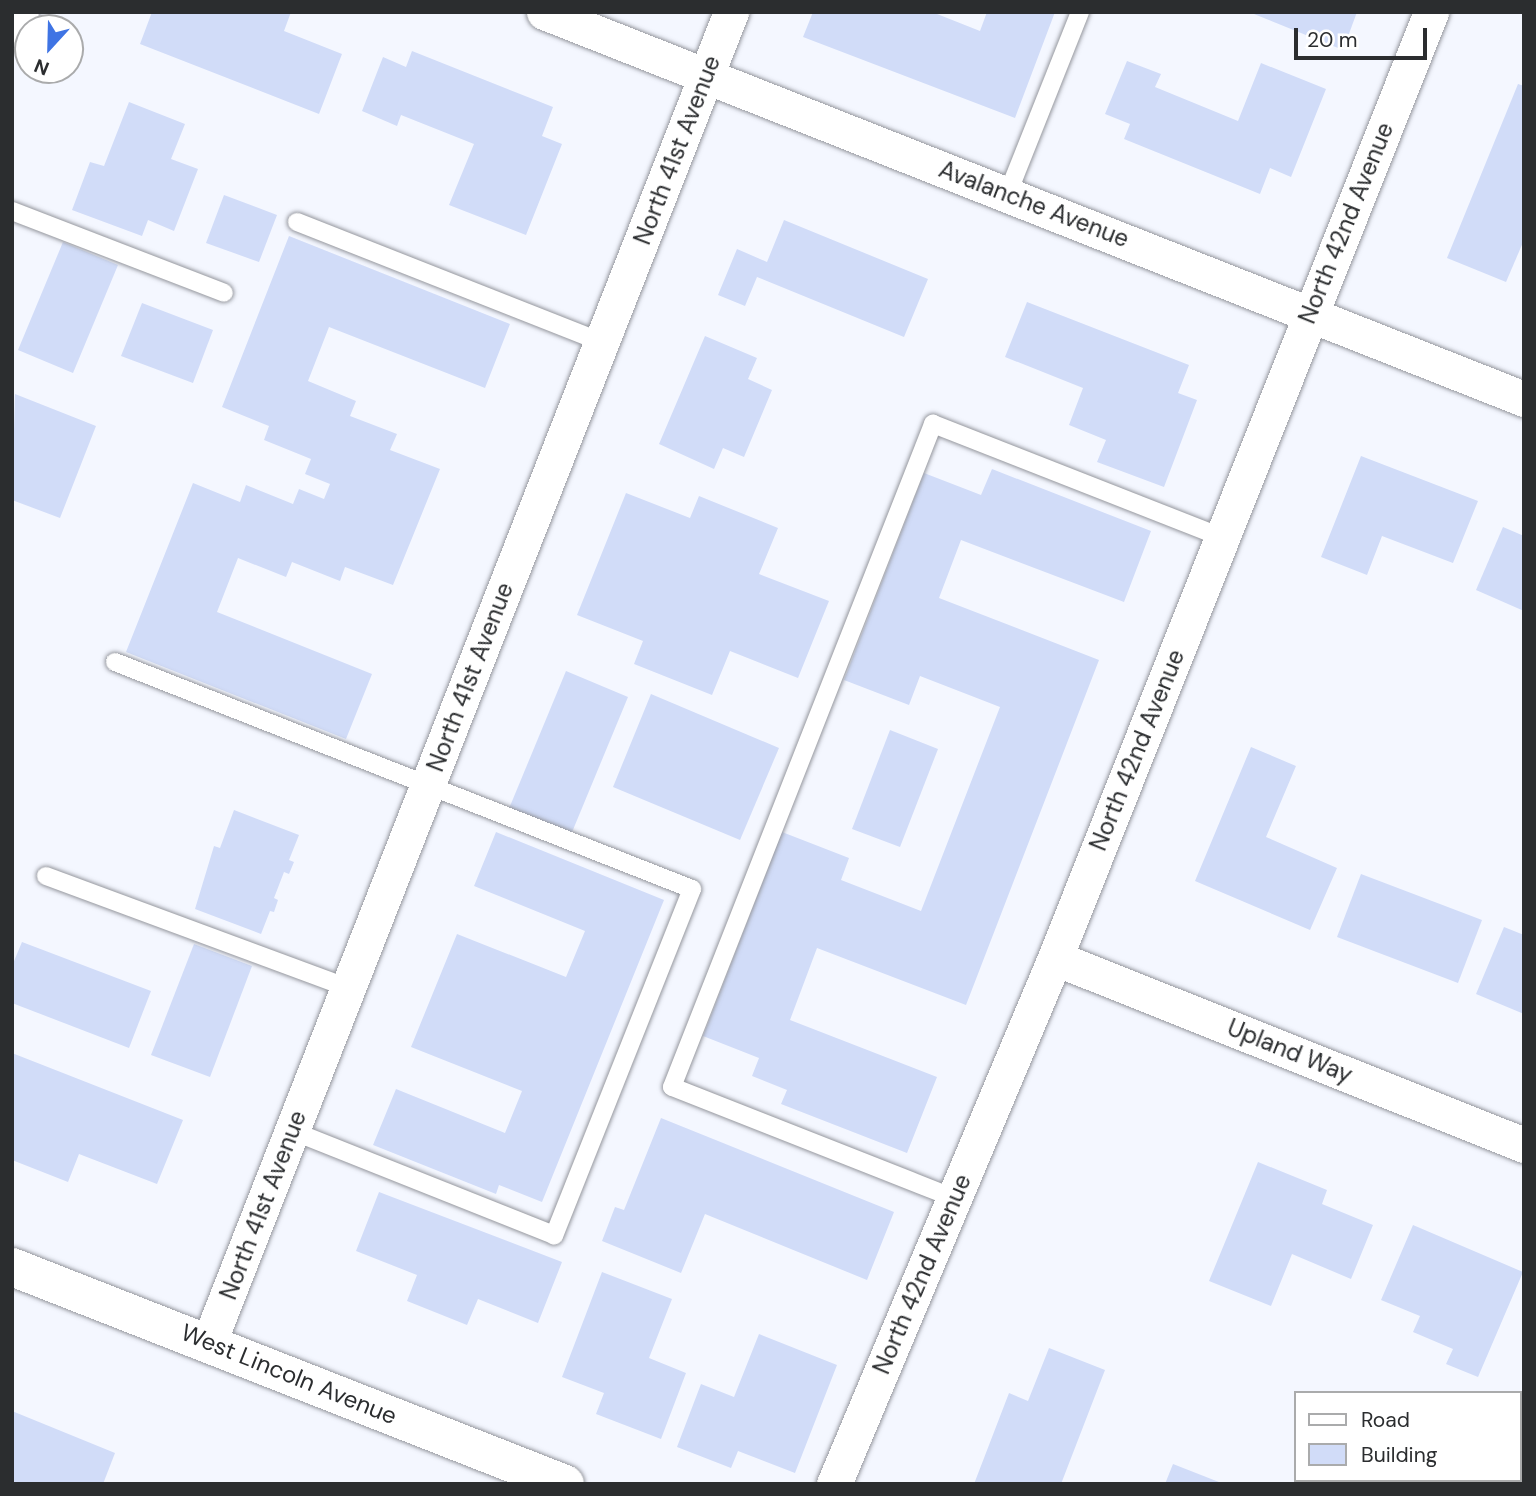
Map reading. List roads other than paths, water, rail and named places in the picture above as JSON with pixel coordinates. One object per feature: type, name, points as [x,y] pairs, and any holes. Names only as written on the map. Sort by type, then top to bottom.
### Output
[{"type":"street","points":[[12,32],[20,12]]},
{"type":"street","name":"Avalanche Avenue","points":[[544,12],[1310,312],[1524,399]]},
{"type":"street","name":"North 41st Avenue","points":[[209,1342],[731,12]]},
{"type":"street","name":"North 42nd Avenue","points":[[834,1484],[1055,958],[1431,12]]},
{"type":"street","name":"Upland Way","points":[[1055,958],[1524,1145]]},
{"type":"street","name":"West Lincoln Avenue","points":[[12,1267],[209,1342],[565,1484]]},
{"type":"lane","points":[[1008,193],[1080,12]]},
{"type":"lane","points":[[12,211],[224,293]]},
{"type":"lane","points":[[297,222],[602,342]]},
{"type":"lane","points":[[954,1198],[672,1087],[933,424],[1222,537]]},
{"type":"lane","points":[[115,662],[692,889],[554,1235],[292,1131]]},
{"type":"lane","points":[[46,876],[348,988]]}]
